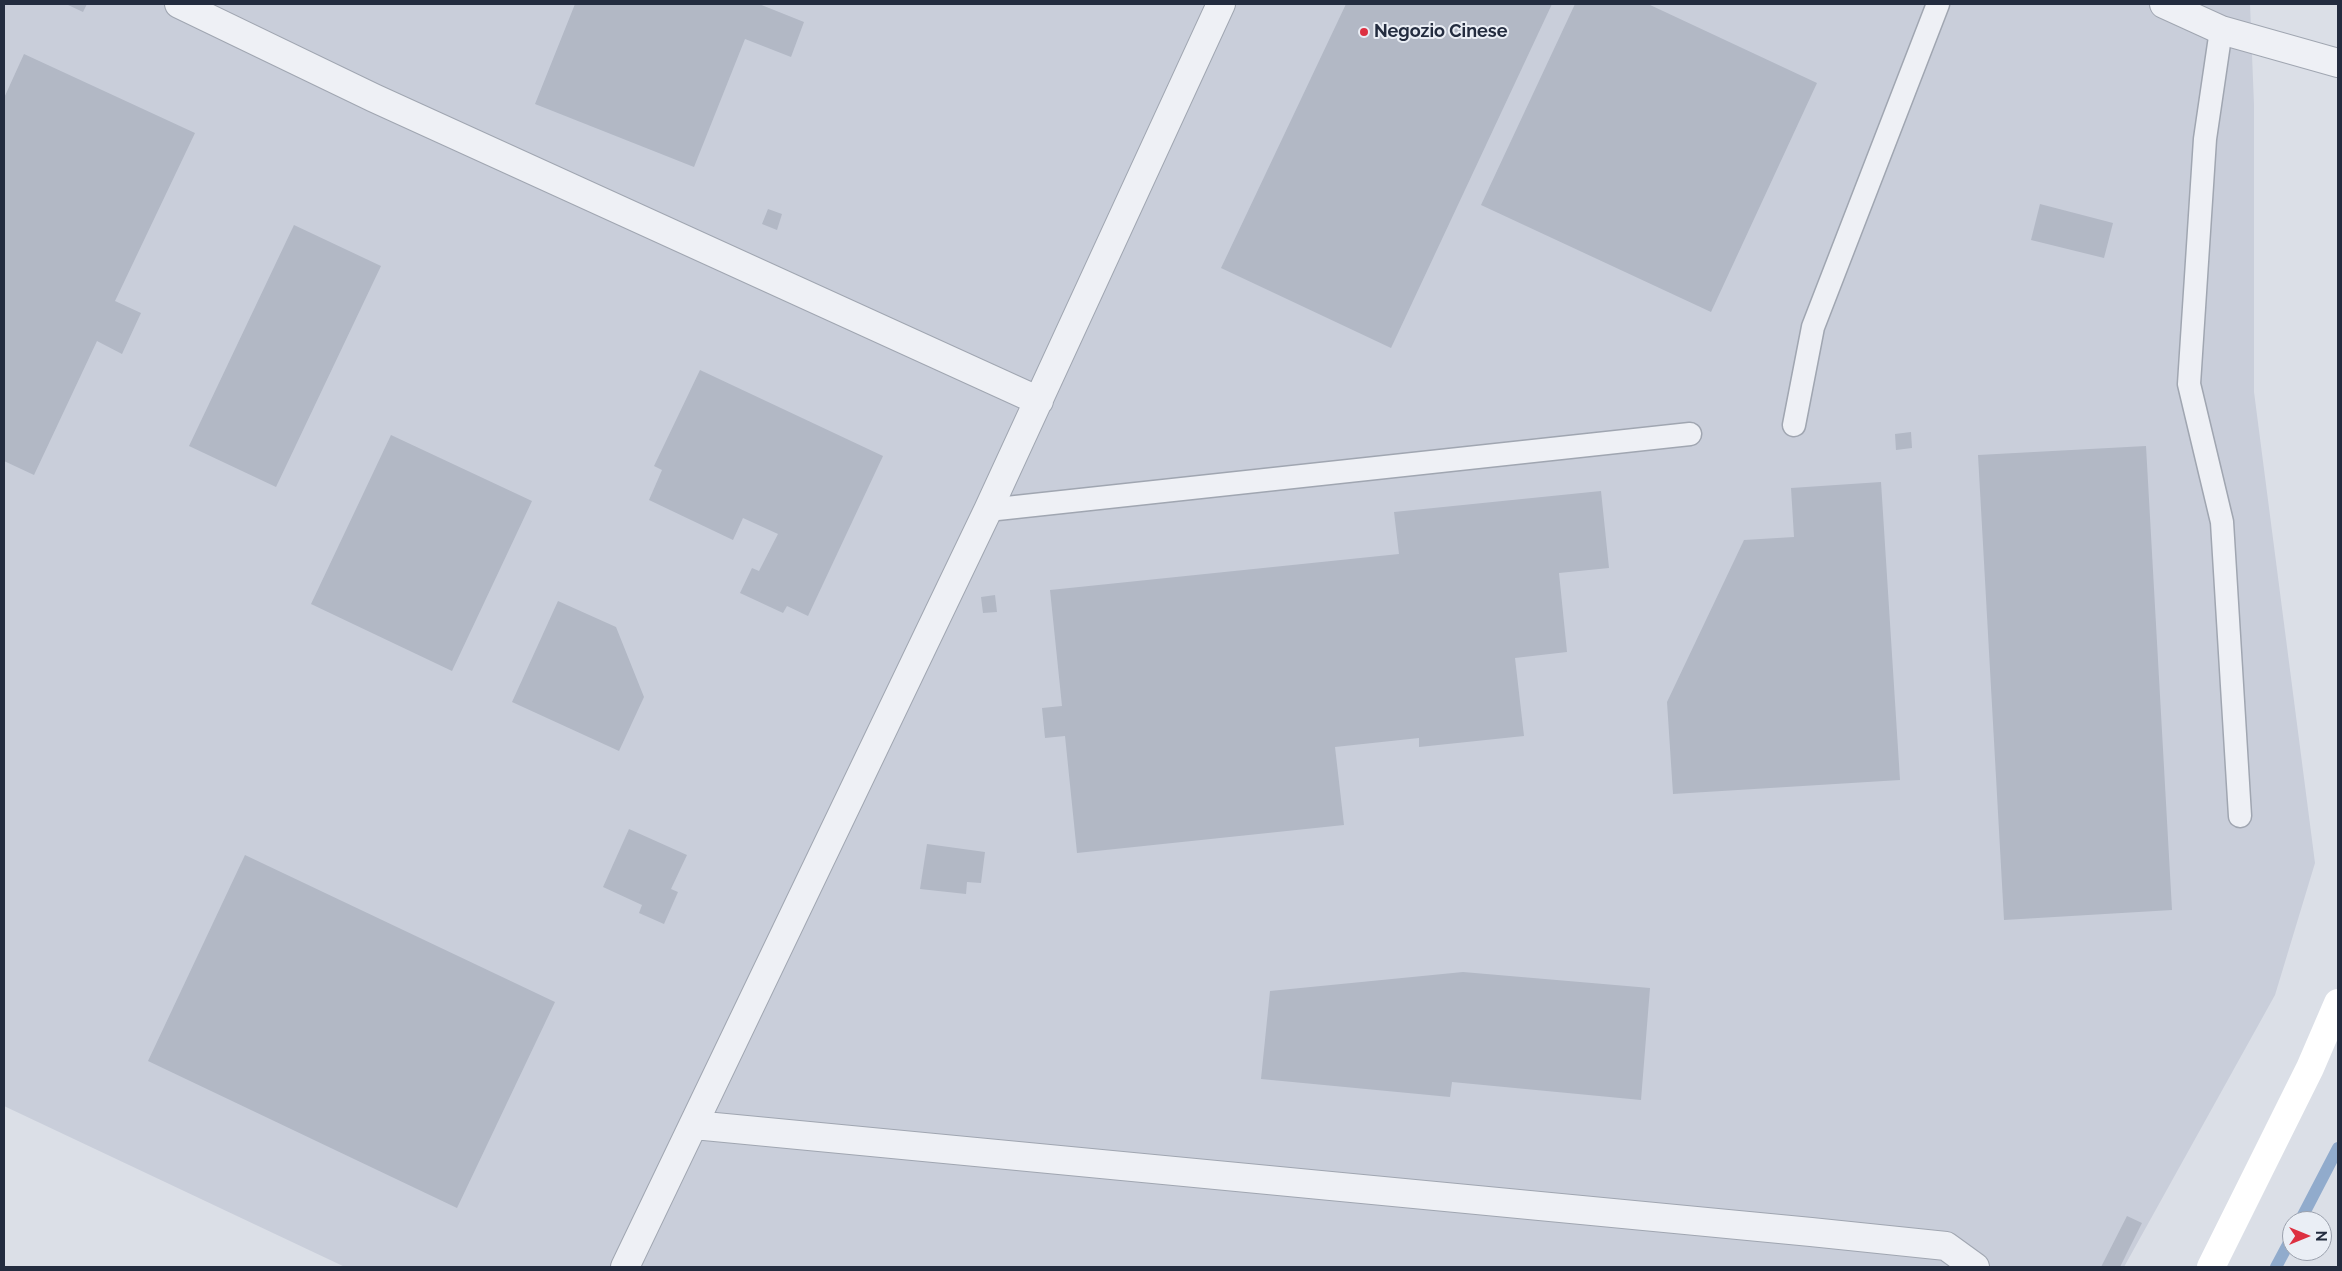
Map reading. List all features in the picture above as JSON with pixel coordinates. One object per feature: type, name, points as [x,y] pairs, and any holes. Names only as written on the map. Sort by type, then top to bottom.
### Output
[{"type":"street","points":[[179,4],[374,98],[1039,400]]},
{"type":"street","points":[[625,1267],[988,510],[1220,4]]},
{"type":"street","points":[[2164,4],[2221,30],[2338,63]]},
{"type":"street","points":[[2211,1267],[2310,1068],[2338,1003]]},
{"type":"street","points":[[694,1125],[1946,1246],[1975,1267]]},
{"type":"lane","points":[[1794,425],[1814,327],[1938,4]]},
{"type":"lane","points":[[2221,30],[2206,139],[2189,384],[2222,522],[2240,816]]},
{"type":"lane","points":[[988,510],[1690,434]]},
{"type":"shaded area","points":[[4,4],[2250,4],[2254,105],[2254,392],[2315,863],[2275,995],[2124,1267],[345,1267],[4,1106]]},
{"type":"building","points":[[66,4],[87,4],[83,12]]},
{"type":"building","points":[[575,4],[759,4],[804,22],[791,57],[745,39],[694,167],[535,104]]},
{"type":"building","points":[[1346,4],[1552,4],[1391,348],[1221,268]]},
{"type":"building","points":[[1575,4],[1648,4],[1817,83],[1711,312],[1481,205]]},
{"type":"building","points":[[24,54],[195,133],[115,301],[141,313],[122,354],[97,341],[34,475],[4,461],[4,98]]},
{"type":"building","points":[[2040,204],[2113,223],[2104,258],[2031,240]]},
{"type":"building","points":[[768,209],[782,214],[777,230],[762,224]]},
{"type":"building","points":[[294,225],[381,266],[276,487],[189,446]]},
{"type":"building","points":[[700,370],[883,456],[808,616],[787,606],[783,613],[740,593],[752,568],[759,571],[778,534],[743,518],[733,540],[649,500],[662,470],[654,466]]},
{"type":"building","points":[[1911,432],[1912,448],[1896,450],[1895,434]]},
{"type":"building","points":[[391,435],[532,501],[452,671],[311,604]]},
{"type":"building","points":[[2146,446],[2172,910],[2004,920],[1978,455]]},
{"type":"building","points":[[1881,482],[1900,780],[1673,794],[1667,702],[1744,540],[1794,537],[1791,488]]},
{"type":"building","points":[[1601,491],[1609,568],[1559,573],[1567,652],[1515,658],[1524,736],[1419,747],[1419,738],[1335,747],[1344,825],[1077,853],[1065,736],[1045,738],[1042,708],[1062,706],[1050,590],[1399,554],[1394,512]]},
{"type":"building","points":[[995,595],[997,612],[983,613],[981,597]]},
{"type":"building","points":[[558,601],[616,627],[644,697],[619,751],[512,702]]},
{"type":"building","points":[[629,829],[687,855],[671,889],[678,892],[664,924],[639,913],[642,905],[603,887]]},
{"type":"building","points":[[927,844],[985,852],[981,883],[967,882],[966,894],[920,889]]},
{"type":"building","points":[[245,855],[555,1002],[457,1208],[148,1061]]},
{"type":"building","points":[[1463,972],[1650,988],[1641,1100],[1452,1082],[1450,1097],[1261,1079],[1270,991]]},
{"type":"building","points":[[2127,1216],[2142,1223],[2120,1267],[2101,1267]]},
{"type":"waterway","points":[[2305,1211],[2338,1148]]},
{"type":"waterway","points":[[2276,1267],[2282,1256]]},
{"type":"place","name":"Negozio Cinese","points":[[1364,32]]}]
